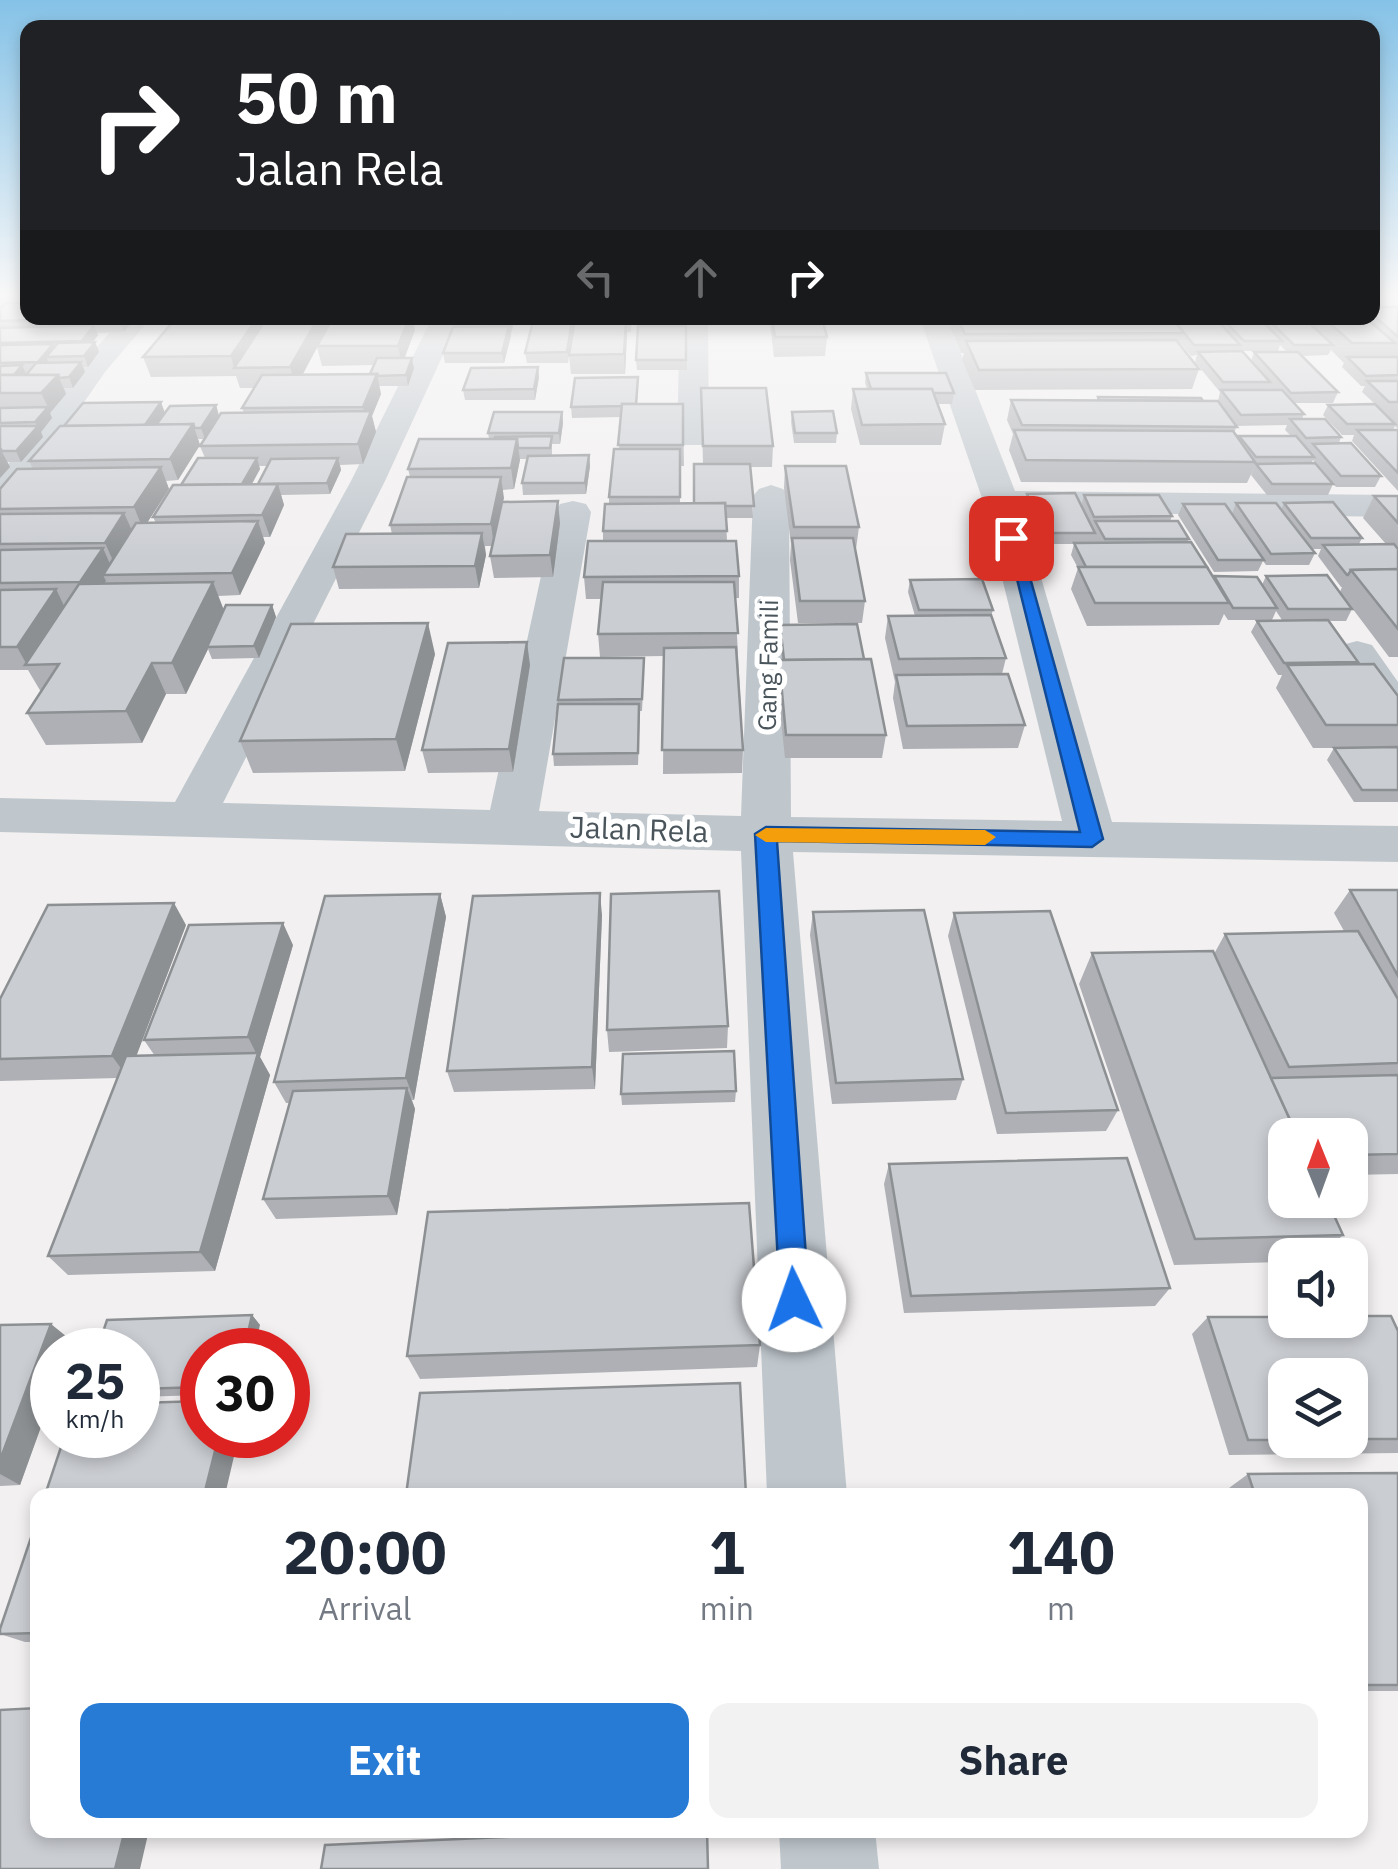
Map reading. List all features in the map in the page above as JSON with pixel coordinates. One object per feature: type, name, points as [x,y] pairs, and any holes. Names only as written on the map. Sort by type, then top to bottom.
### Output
[{"type":"street","points":[[0,499],[83,384]]},
{"type":"street","points":[[191,818],[368,482],[415,384]]},
{"type":"street","points":[[692,438],[693,384]]},
{"type":"street","points":[[975,384],[986,401],[1001,500],[1092,839]]},
{"type":"street","name":"Gang Famili","points":[[771,496],[766,834],[806,1488]]},
{"type":"street","points":[[1001,500],[1398,506]]},
{"type":"street","points":[[512,827],[573,512]]},
{"type":"street","points":[[1358,654],[1398,715]]},
{"type":"street","name":"Jalan Rela","points":[[0,815],[766,834],[1398,844]]},
{"type":"street","points":[[828,1838],[830,1869]]},
{"type":"building","points":[[0,384],[49,384],[41,393],[0,393]]},
{"type":"building","points":[[256,384],[373,384],[363,407],[242,408]]},
{"type":"building","points":[[465,384],[535,384],[534,389],[463,390]]},
{"type":"building","points":[[574,384],[637,384],[636,404],[571,407]]},
{"type":"building","points":[[870,384],[950,384],[954,393],[933,393],[932,389],[871,389]]},
{"type":"building","points":[[1283,384],[1330,384],[1338,392],[1291,393]]},
{"type":"building","points":[[1370,384],[1398,384],[1398,402],[1389,402]]},
{"type":"building","points":[[701,388],[766,388],[773,446],[703,446]]},
{"type":"building","points":[[853,389],[932,389],[945,424],[862,425]]},
{"type":"building","points":[[1221,390],[1282,390],[1304,414],[1241,415]]},
{"type":"building","points":[[1098,397],[1201,398],[1203,401],[1099,400]]},
{"type":"building","points":[[1011,400],[1218,401],[1237,427],[1022,425]]},
{"type":"building","points":[[161,402],[145,425],[64,426],[83,403]]},
{"type":"building","points":[[622,404],[683,404],[683,445],[618,445]]},
{"type":"building","points":[[1375,404],[1395,424],[1347,424],[1328,405]]},
{"type":"building","points":[[216,405],[201,428],[193,424],[156,425],[170,406]]},
{"type":"building","points":[[48,407],[35,422],[0,423],[0,408]]},
{"type":"building","points":[[371,411],[358,444],[200,446],[221,413]]},
{"type":"building","points":[[833,411],[837,433],[795,433],[792,412]]},
{"type":"building","points":[[494,412],[562,412],[559,433],[488,433]]},
{"type":"building","points":[[1290,419],[1325,419],[1341,437],[1306,438]]},
{"type":"building","points":[[193,424],[170,459],[29,461],[60,426]]},
{"type":"building","points":[[0,426],[38,426],[16,451],[2,451]]},
{"type":"building","points":[[1014,430],[1233,431],[1255,462],[1026,460]]},
{"type":"building","points":[[1357,430],[1398,430],[1398,473]]},
{"type":"building","points":[[552,436],[550,448],[518,448],[517,439],[494,439],[495,437]]},
{"type":"building","points":[[1239,436],[1296,436],[1314,457],[1256,457]]},
{"type":"building","points":[[419,439],[517,439],[511,468],[408,469]]},
{"type":"building","points":[[1351,443],[1381,476],[1341,476],[1313,444]]},
{"type":"building","points":[[614,449],[680,449],[680,497],[609,497]]},
{"type":"building","points":[[589,455],[585,483],[522,483],[528,456]]},
{"type":"building","points":[[198,458],[257,458],[242,484],[181,485]]},
{"type":"building","points":[[338,458],[327,483],[258,484],[271,459]]},
{"type":"building","points":[[1315,463],[1333,484],[1272,484],[1256,464]]},
{"type":"building","points":[[694,464],[750,464],[754,506],[694,504]]},
{"type":"building","points":[[785,466],[846,466],[859,527],[794,527]]},
{"type":"building","points":[[161,467],[134,507],[0,509],[0,489],[17,469]]},
{"type":"building","points":[[407,477],[501,477],[491,524],[390,525]]},
{"type":"building","points":[[278,484],[262,515],[153,517],[173,485]]},
{"type":"building","points":[[1075,493],[1095,533],[1044,533],[1027,494]]},
{"type":"building","points":[[1084,495],[1159,495],[1172,516],[1094,517]]},
{"type":"building","points":[[1374,496],[1398,496],[1398,523]]},
{"type":"building","points":[[558,501],[550,555],[490,556],[502,502]]},
{"type":"building","points":[[1333,502],[1362,538],[1311,538],[1284,503]]},
{"type":"building","points":[[725,503],[727,531],[603,531],[605,504]]},
{"type":"building","points":[[1236,503],[1276,503],[1315,553],[1271,554]]},
{"type":"building","points":[[1183,504],[1225,504],[1264,560],[1218,560]]},
{"type":"building","points":[[124,513],[105,543],[0,544],[0,514]]},
{"type":"building","points":[[258,521],[232,573],[103,575],[136,523]]},
{"type":"building","points":[[1095,521],[1178,521],[1189,539],[1105,539]]},
{"type":"building","points":[[482,533],[475,566],[333,567],[346,534]]},
{"type":"building","points":[[792,538],[853,538],[865,601],[800,601]]},
{"type":"building","points":[[588,541],[736,541],[739,576],[584,577]]},
{"type":"building","points":[[1191,542],[1207,567],[1086,567],[1074,543]]},
{"type":"building","points":[[1394,544],[1398,549],[1398,569],[1351,570],[1348,575],[1323,545]]},
{"type":"building","points":[[103,548],[80,582],[0,583],[0,550]]},
{"type":"building","points":[[1078,567],[1207,567],[1229,603],[1095,603]]},
{"type":"building","points":[[1398,569],[1398,629],[1351,570]]},
{"type":"building","points":[[1327,575],[1352,609],[1288,609],[1266,576]]},
{"type":"building","points":[[1214,576],[1257,577],[1277,608],[1233,608]]},
{"type":"building","points":[[982,579],[993,610],[919,610],[910,580]]},
{"type":"building","points":[[213,582],[172,663],[152,663],[126,711],[27,713],[59,664],[25,665],[79,584]]},
{"type":"building","points":[[603,582],[734,582],[738,633],[598,634]]},
{"type":"building","points":[[56,589],[17,647],[0,647],[0,590]]},
{"type":"building","points":[[226,605],[272,605],[254,646],[207,647]]},
{"type":"building","points":[[991,615],[1006,658],[899,659],[888,616]]},
{"type":"building","points":[[1328,620],[1358,662],[1284,663],[1257,621]]},
{"type":"building","points":[[428,623],[396,739],[240,741],[291,624]]},
{"type":"building","points":[[857,624],[864,659],[784,660],[780,625]]},
{"type":"building","points":[[527,642],[509,749],[422,750],[448,643]]},
{"type":"building","points":[[736,647],[743,750],[662,750],[664,648]]},
{"type":"building","points":[[564,658],[644,658],[642,699],[558,700]]},
{"type":"building","points":[[871,659],[886,735],[786,735],[779,660]]},
{"type":"building","points":[[1374,664],[1398,696],[1398,725],[1326,725],[1287,665]]},
{"type":"building","points":[[1008,674],[1025,725],[907,726],[896,675]]},
{"type":"building","points":[[558,704],[639,704],[638,753],[553,754]]},
{"type":"building","points":[[1398,747],[1398,790],[1362,790],[1334,748]]},
{"type":"building","points":[[1350,890],[1398,890],[1398,976]]},
{"type":"building","points":[[719,891],[728,1026],[607,1030],[611,894]]},
{"type":"building","points":[[600,893],[592,1067],[447,1071],[473,896]]},
{"type":"building","points":[[440,894],[406,1078],[274,1082],[325,896]]},
{"type":"building","points":[[174,903],[112,1056],[0,1059],[0,999],[48,905]]},
{"type":"building","points":[[924,910],[963,1079],[836,1083],[813,912]]},
{"type":"building","points":[[1050,911],[1118,1110],[1006,1113],[954,913]]},
{"type":"building","points":[[283,923],[248,1037],[144,1040],[189,925]]},
{"type":"building","points":[[1358,931],[1398,999],[1398,1063],[1289,1067],[1225,934]]},
{"type":"building","points":[[1213,951],[1289,1118],[1268,1118],[1268,1218],[1335,1218],[1343,1235],[1195,1239],[1092,953]]},
{"type":"building","points":[[734,1051],[736,1091],[621,1094],[623,1054]]},
{"type":"building","points":[[258,1053],[200,1252],[48,1256],[126,1056]]},
{"type":"building","points":[[1398,1075],[1398,1154],[1368,1155],[1368,1118],[1289,1118],[1271,1078]]},
{"type":"building","points":[[407,1088],[388,1196],[263,1199],[293,1091]]},
{"type":"building","points":[[1127,1158],[1170,1288],[911,1296],[889,1164]]},
{"type":"building","points":[[749,1203],[760,1345],[407,1356],[428,1212]]},
{"type":"building","points":[[252,1315],[249,1328],[180,1328],[180,1388],[160,1388],[160,1328],[104,1328],[107,1320]]},
{"type":"building","points":[[1368,1316],[1391,1316],[1398,1331],[1398,1439],[1368,1439],[1368,1358],[1268,1358],[1268,1440],[1248,1440],[1208,1317],[1268,1317],[1268,1338],[1368,1338]]},
{"type":"building","points":[[51,1324],[50,1328],[30,1328],[30,1380],[0,1460],[0,1325]]},
{"type":"building","points":[[740,1383],[746,1488],[407,1488],[420,1393]]},
{"type":"building","points":[[160,1402],[180,1402],[180,1458],[213,1458],[206,1488],[47,1488],[57,1458],[160,1458]]},
{"type":"building","points":[[1398,1473],[1398,1685],[1368,1685],[1368,1488],[1253,1488],[1248,1474]]},
{"type":"building","points":[[30,1541],[30,1633],[0,1634]]},
{"type":"building","points":[[30,1708],[30,1838],[123,1838],[115,1869],[0,1869],[0,1710]]},
{"type":"building","points":[[481,1838],[707,1838],[708,1869],[321,1869],[325,1845]]},
{"type":"slow traffic","points":[[766,835],[985,837]]},
{"type":"route","points":[[794,1300],[766,834],[1092,839],[1011,538]]}]
